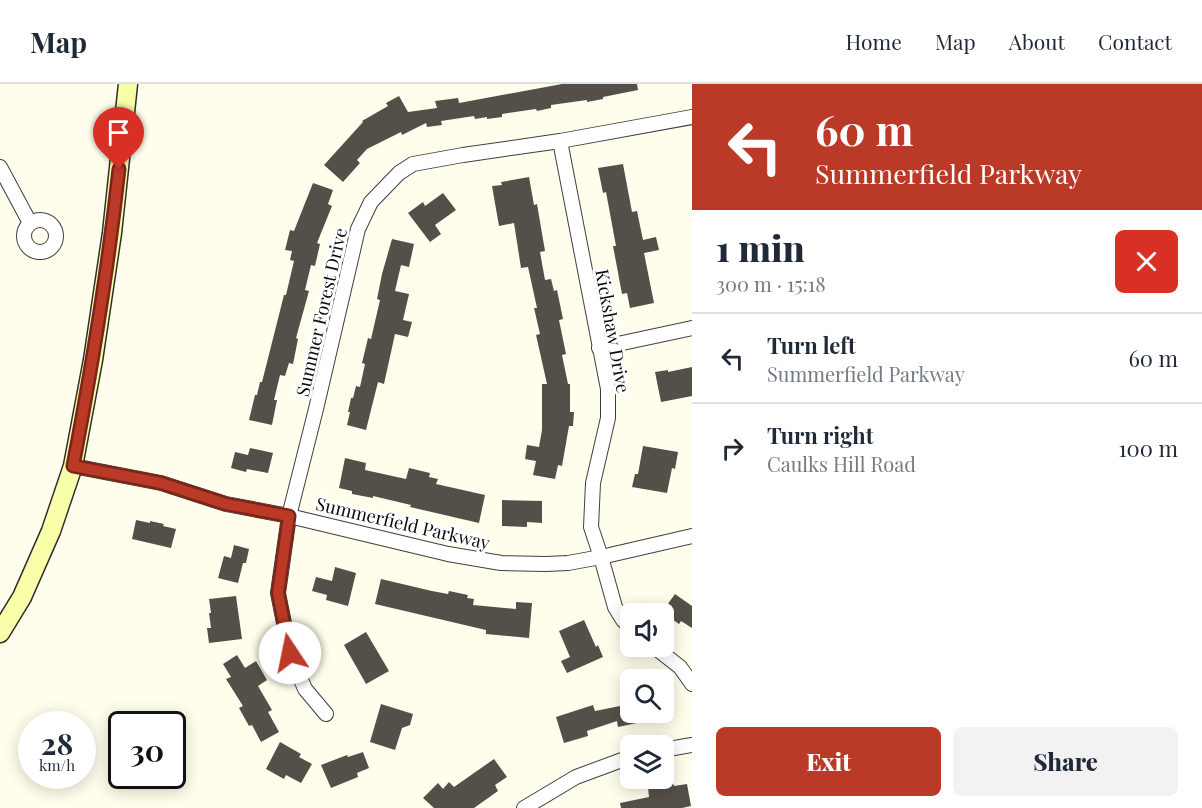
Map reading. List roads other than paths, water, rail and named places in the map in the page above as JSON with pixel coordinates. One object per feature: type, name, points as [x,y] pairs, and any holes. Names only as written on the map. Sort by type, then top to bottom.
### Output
[{"type":"main road","points":[[0,633],[22,597],[51,531],[73,466],[93,360],[111,244],[128,84]]},
{"type":"street","name":"Summer Forest Drive","points":[[326,714],[305,689],[290,653],[278,593],[289,516],[358,229],[370,202],[399,172],[413,164],[692,117]]},
{"type":"street","name":"Kickshaw Drive","points":[[560,141],[608,389],[608,418],[593,483],[591,526],[615,607],[620,615]]},
{"type":"street","points":[[0,167],[30,223]]},
{"type":"street","points":[[599,348],[692,328]]},
{"type":"street","name":"Summerfield Parkway","points":[[73,466],[161,483],[226,504],[289,516],[448,554],[501,563],[568,563],[692,536]]},
{"type":"street","points":[[667,657],[680,667],[692,684]]},
{"type":"street","points":[[674,748],[692,745]]},
{"type":"street","points":[[524,808],[576,777],[620,761]]}]
